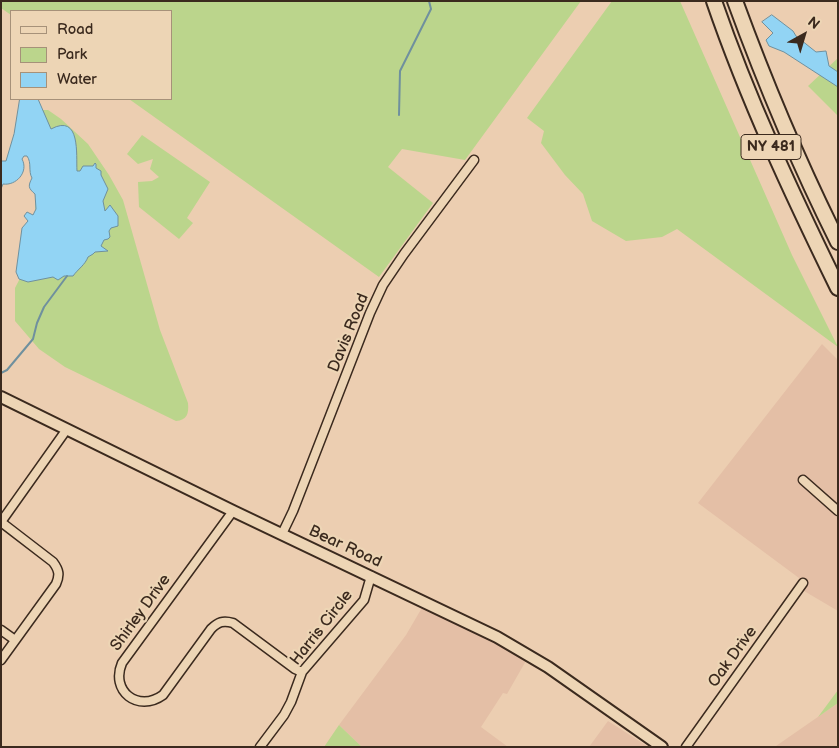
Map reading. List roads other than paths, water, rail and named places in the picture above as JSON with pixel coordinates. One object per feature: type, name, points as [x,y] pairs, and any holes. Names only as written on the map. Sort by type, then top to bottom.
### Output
[{"type":"highway","name":"NY 481","points":[[714,1],[754,106],[786,180],[838,288]]},
{"type":"highway","name":"NY 481","points":[[735,1],[784,126],[838,242]]},
{"type":"main road","name":"Bear Road","points":[[1,397],[522,650],[662,747]]},
{"type":"street","name":"Davis Road","points":[[282,534],[293,511],[370,313],[383,285],[474,160]]},
{"type":"street","points":[[1,660],[56,584],[59,577],[58,569],[53,562],[1,522],[67,429]]},
{"type":"street","points":[[804,480],[838,511]]},
{"type":"street","name":"Shirley Drive","points":[[234,511],[122,663],[118,672],[122,690],[140,702],[148,702],[163,695],[210,629],[216,623],[224,621],[234,623],[295,669],[302,672]]},
{"type":"street","name":"Harris Circle","points":[[260,747],[284,715],[302,672],[364,600],[371,576]]},
{"type":"street","name":"Oak Drive","points":[[686,747],[803,583]]},
{"type":"street","points":[[1,630],[15,640]]},
{"type":"water","points":[[772,15],[816,52],[826,51],[829,66],[838,72],[838,87],[784,52],[769,46],[766,40],[773,33],[762,22]]},
{"type":"water","points":[[20,100],[38,100],[51,129],[61,126],[68,127],[72,131],[76,146],[77,171],[80,171],[83,166],[93,166],[95,163],[96,168],[101,171],[108,189],[103,201],[105,211],[110,205],[118,216],[118,226],[111,228],[109,231],[110,237],[104,240],[101,246],[108,251],[95,252],[88,257],[73,276],[64,276],[58,280],[53,277],[28,282],[19,279],[16,272],[22,228],[28,221],[24,216],[27,212],[33,215],[36,209],[35,194],[29,187],[32,178],[27,156],[24,156],[22,159],[24,169],[20,177],[12,183],[3,184],[1,189],[1,161],[6,161],[14,134]]},
{"type":"waterway","points":[[399,115],[400,71],[431,9],[429,1]]},
{"type":"waterway","points":[[1,373],[7,370],[33,339],[44,307],[67,276]]}]
